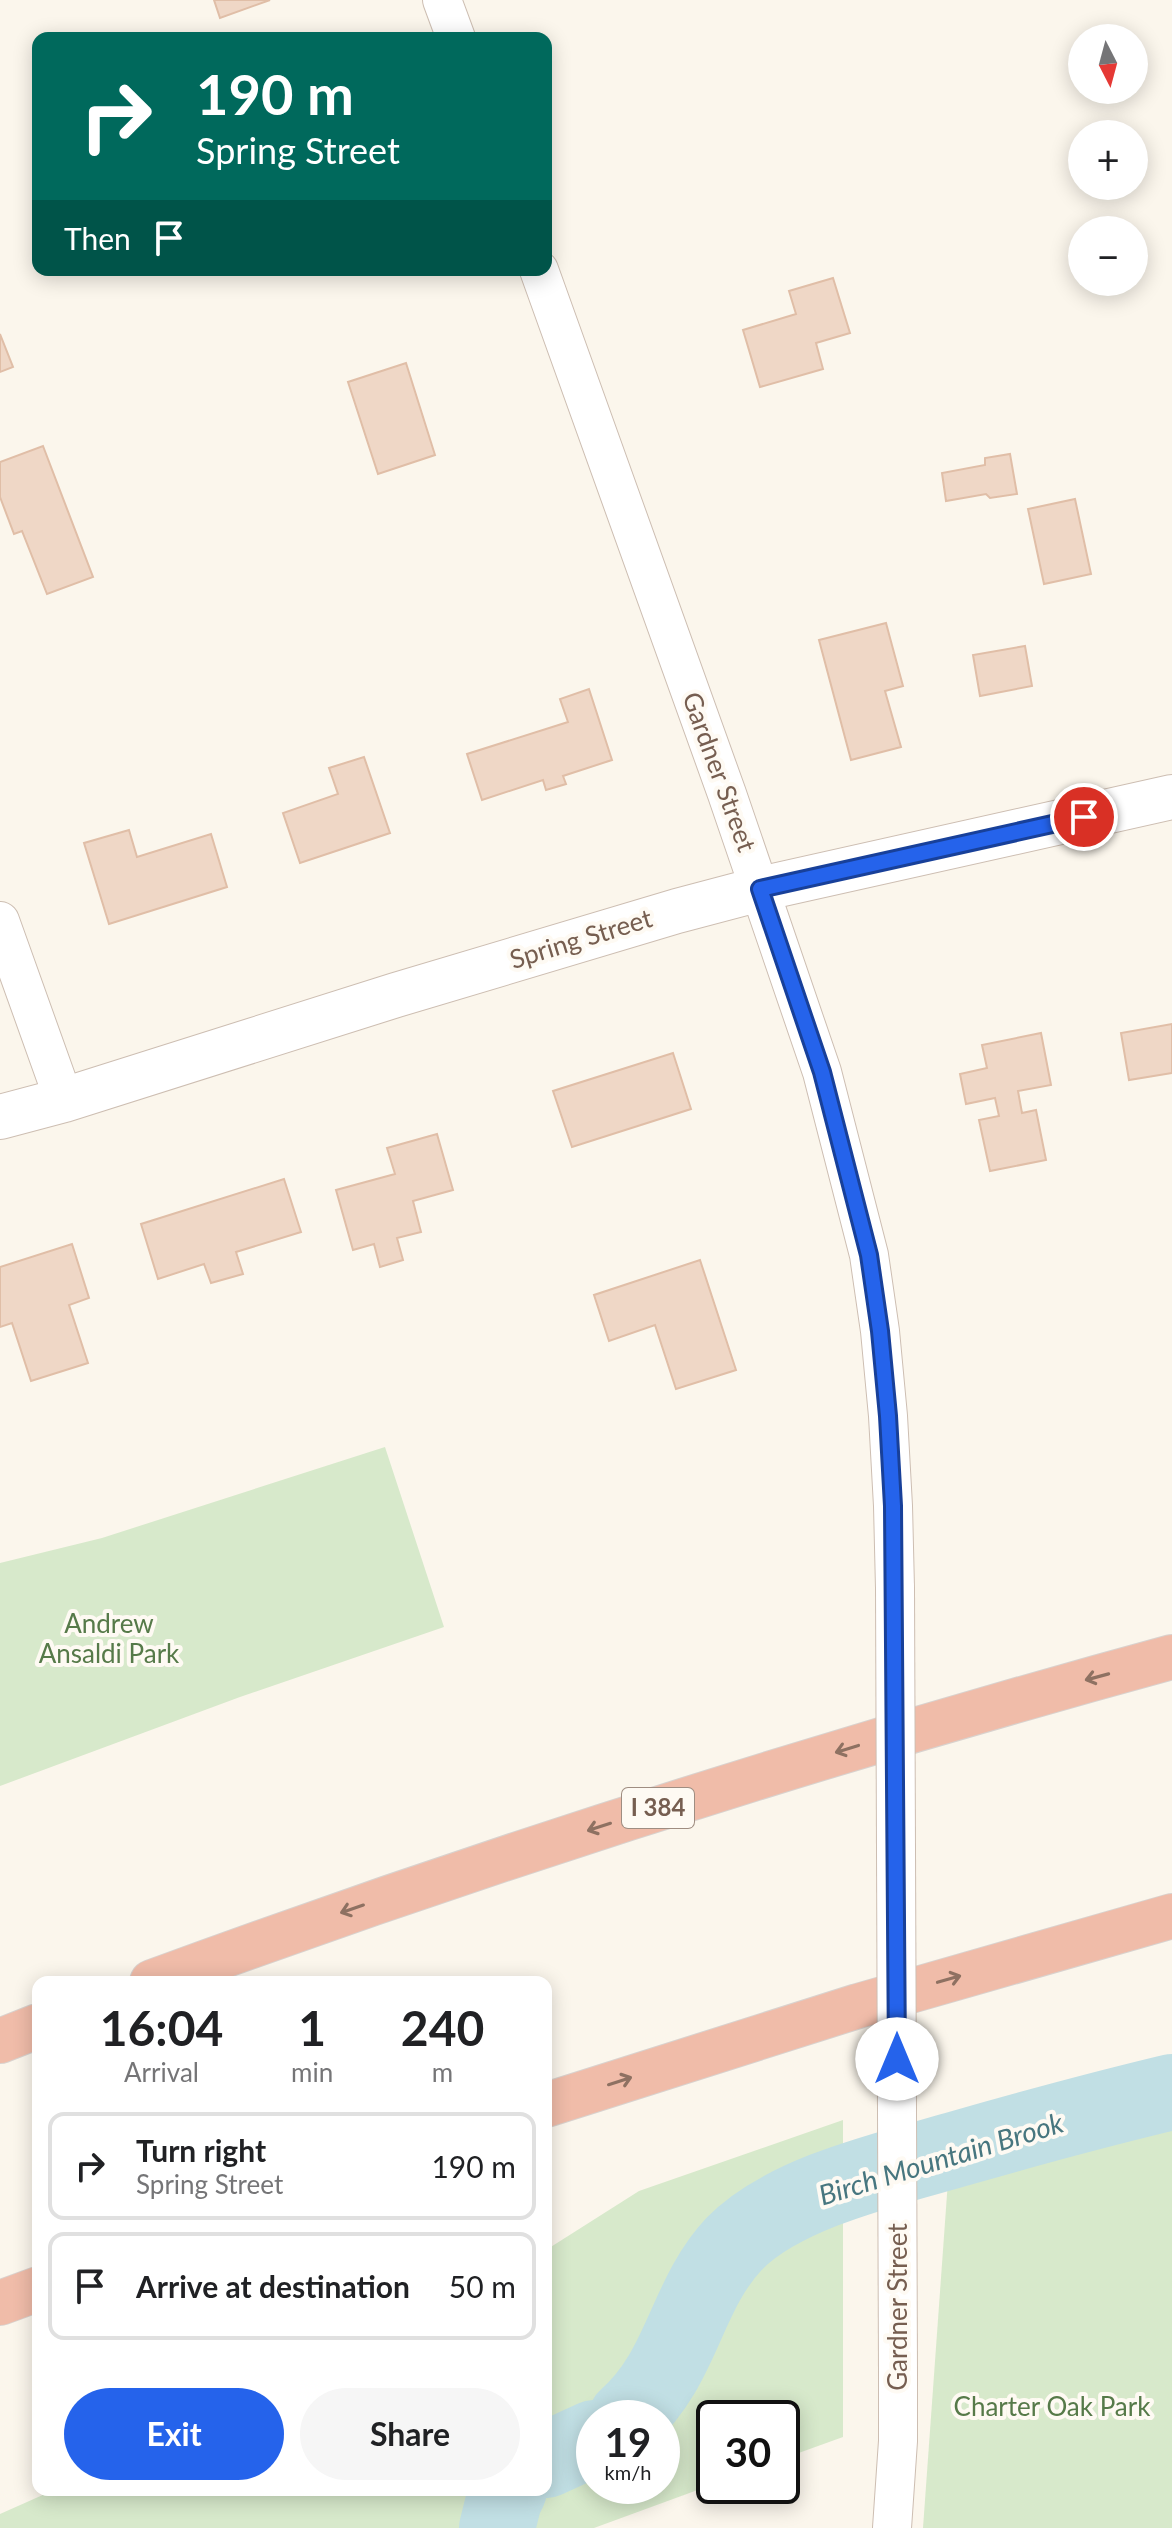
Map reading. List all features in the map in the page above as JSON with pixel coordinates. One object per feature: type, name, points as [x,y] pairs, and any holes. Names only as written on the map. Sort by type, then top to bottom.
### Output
[{"type":"highway","name":"I 384","points":[[168,1976],[337,1914],[572,1835],[871,1742],[1172,1657]]},
{"type":"highway","points":[[552,2103],[858,2006],[1172,1916]]},
{"type":"highway","points":[[0,2041],[32,2028]]},
{"type":"highway","points":[[0,2303],[32,2291]]},
{"type":"street","points":[[442,0],[454,32]]},
{"type":"street","name":"Gardner Street","points":[[541,276],[760,889],[822,1072],[869,1255],[888,1416],[895,1588],[898,2441],[892,2528]]},
{"type":"street","name":"Spring Street","points":[[0,1117],[677,911],[760,889],[1172,797]]},
{"type":"street","points":[[0,921],[64,1100]]},
{"type":"green space","name":"Andrew Ansaldi Park","points":[[385,1447],[444,1627],[240,1697],[0,1786],[0,1563],[102,1538]]},
{"type":"green space","name":"Charter Oak Park","points":[[1172,2055],[1172,2528],[923,2528],[952,2125]]},
{"type":"green space","points":[[843,2120],[843,2437],[800,2453],[800,2400],[696,2400],[696,2491],[680,2496],[680,2400],[576,2400],[576,2504],[659,2504],[594,2528],[0,2528],[0,2514],[40,2496],[552,2496],[552,2246],[639,2191]]},
{"type":"building","points":[[214,0],[270,0],[220,18]]},
{"type":"building","points":[[833,278],[850,333],[816,343],[823,369],[760,387],[743,330],[796,314],[789,291]]},
{"type":"building","points":[[0,334],[13,367],[0,372]]},
{"type":"building","points":[[406,363],[435,455],[378,474],[348,382]]},
{"type":"building","points":[[43,446],[93,577],[47,594],[22,531],[14,534],[0,497],[0,462]]},
{"type":"building","points":[[1010,454],[1017,494],[990,498],[986,494],[946,501],[942,473],[985,465],[985,458]]},
{"type":"building","points":[[1075,499],[1091,574],[1044,584],[1028,509]]},
{"type":"building","points":[[886,623],[903,686],[885,691],[901,747],[851,760],[819,640]]},
{"type":"building","points":[[1025,646],[1032,686],[980,696],[973,655]]},
{"type":"building","points":[[589,689],[612,760],[563,776],[566,784],[546,790],[543,780],[482,800],[467,754],[568,722],[560,699]]},
{"type":"building","points":[[364,757],[390,833],[300,863],[283,813],[338,794],[329,768]]},
{"type":"building","points":[[129,830],[137,857],[211,834],[227,887],[109,924],[84,843]]},
{"type":"building","points":[[1172,1024],[1172,1073],[1129,1080],[1121,1033]]},
{"type":"building","points":[[1041,1033],[1051,1085],[1018,1091],[1022,1113],[1036,1110],[1046,1160],[990,1171],[979,1120],[999,1116],[995,1098],[966,1104],[960,1074],[987,1068],[982,1045]]},
{"type":"building","points":[[673,1053],[691,1109],[572,1147],[553,1091]]},
{"type":"building","points":[[437,1134],[453,1190],[413,1201],[421,1232],[397,1238],[403,1260],[380,1267],[374,1244],[353,1250],[336,1190],[395,1174],[387,1148]]},
{"type":"building","points":[[284,1179],[301,1232],[236,1252],[243,1274],[211,1283],[204,1264],[158,1279],[141,1224]]},
{"type":"building","points":[[72,1244],[89,1298],[69,1305],[88,1363],[31,1381],[12,1323],[0,1327],[0,1267]]},
{"type":"building","points":[[700,1260],[736,1370],[676,1389],[655,1325],[609,1341],[594,1295]]},
{"type":"waterway","name":"Birch Mountain Brook","points":[[643,2400],[660,2377],[704,2286],[718,2264],[734,2244],[781,2210],[872,2173],[1172,2092]]},
{"type":"waterway","name":"Birch Mountain Brook","points":[[552,2457],[576,2446]]},
{"type":"waterway","name":"Birch Mountain Brook","points":[[497,2528],[506,2496]]},
{"type":"route","points":[[897,2059],[895,1588],[888,1416],[880,1331],[869,1255],[822,1072],[760,889],[1084,817]]}]
